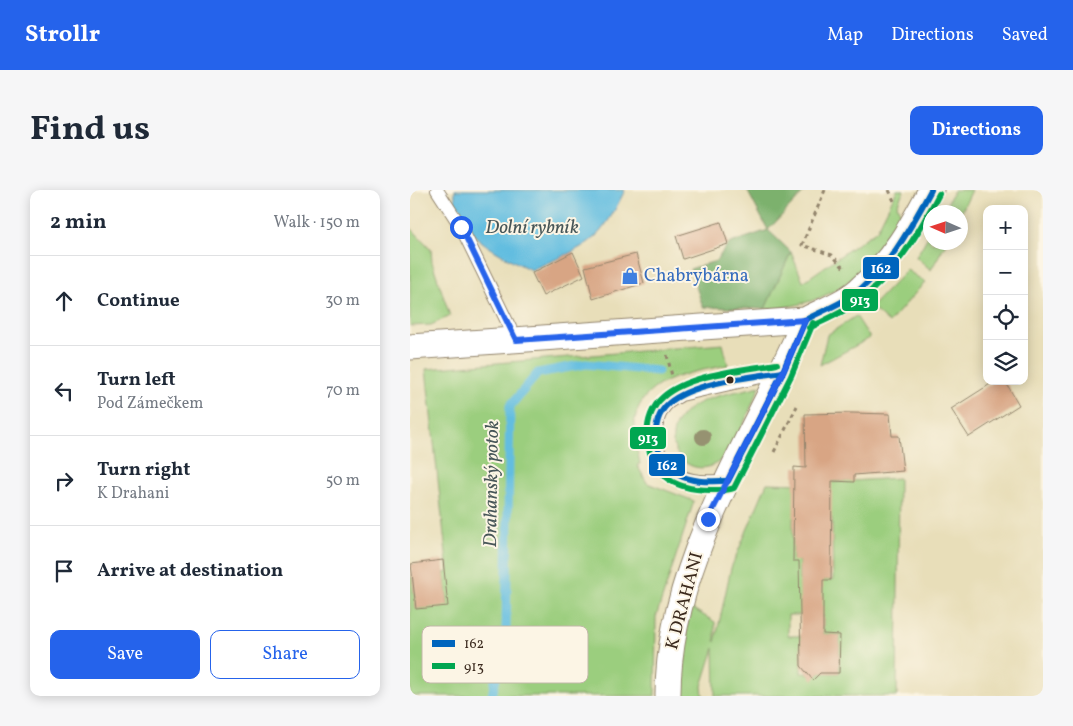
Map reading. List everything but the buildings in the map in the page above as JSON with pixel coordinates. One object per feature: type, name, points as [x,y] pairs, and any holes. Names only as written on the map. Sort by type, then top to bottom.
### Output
[{"type":"street","points":[[410,347],[805,320],[862,288],[891,258],[907,234],[931,190]]},
{"type":"street","name":"K DRAHANI","points":[[668,696],[672,640],[688,578],[708,519],[783,372],[805,320]]},
{"type":"lane","points":[[437,190],[461,227],[516,340]]},
{"type":"lane","points":[[728,481],[697,482],[677,475],[664,464],[657,446],[655,429],[660,413],[668,403],[682,395],[783,372]]},
{"type":"path","points":[[824,191],[802,245],[832,255],[862,288]]},
{"type":"path","points":[[666,352],[674,384]]},
{"type":"green space","points":[[747,190],[806,190],[768,230]]},
{"type":"green space","points":[[897,190],[904,190],[897,205],[903,218],[876,255],[862,270],[847,283],[811,301],[765,309],[791,252],[803,282],[877,230]]},
{"type":"green space","points":[[954,190],[972,190],[965,205],[946,205]]},
{"type":"green space","points":[[410,227],[431,249],[432,262],[450,316],[431,325],[410,326]]},
{"type":"green space","points":[[768,230],[791,252],[765,309],[703,307],[690,269],[716,261],[728,244]]},
{"type":"green space","points":[[923,245],[923,250],[942,250],[931,270],[916,257]]},
{"type":"green space","points":[[907,270],[925,282],[889,323],[871,307]]},
{"type":"green space","points":[[856,316],[870,338],[820,365],[827,335]]},
{"type":"green space","points":[[723,344],[728,365],[697,371],[666,381],[653,389],[643,399],[636,413],[634,434],[640,464],[637,465],[647,483],[694,501],[656,617],[655,696],[410,696],[410,577],[412,576],[416,609],[448,605],[444,573],[448,572],[426,369]]},
{"type":"green space","points":[[760,386],[739,433],[726,455],[713,465],[700,468],[688,464],[678,455],[673,444],[674,430],[681,416],[704,401]]},
{"type":"green space","points":[[899,478],[897,696],[715,696],[714,648],[702,686],[703,696],[679,696],[681,651],[691,608],[715,622],[715,642],[731,568],[767,483],[801,484]],"holes":[[[793,518],[832,518],[833,580],[799,580],[799,561],[793,560]],[[788,615],[823,615],[823,634],[840,635],[839,673],[820,673],[817,676],[801,673],[801,636],[788,636]]]},
{"type":"water","name":"Dolní rybník","points":[[455,190],[625,190],[609,220],[589,242],[574,251],[531,270],[492,249],[469,230],[461,218],[456,205]]},
{"type":"waterway","name":"Drahanský potok","points":[[506,626],[510,406],[538,373],[586,364],[658,371]]},
{"type":"waterway","name":"Drahanský potok","points":[[492,696],[495,683]]},
{"type":"transit line","name":"162","points":[[805,320],[850,297],[875,275],[897,249],[931,190]]},
{"type":"transit line","name":"913","points":[[809,328],[851,307],[882,280],[914,239],[939,194]]},
{"type":"transit line","name":"162","points":[[783,372],[805,320]]},
{"type":"transit line","name":"913","points":[[791,376],[813,323]]},
{"type":"transit line","name":"913","points":[[777,364],[702,378],[674,389],[663,397],[651,415],[647,436],[652,458],[664,476],[675,483],[693,488],[705,490],[728,490],[734,488],[791,376]]},
{"type":"transit line","name":"162","points":[[783,372],[728,481],[703,481],[685,478],[670,469],[659,452],[656,441],[658,420],[662,411],[669,403],[680,396],[708,385],[739,378],[783,372]]},
{"type":"place","name":"Chabrybárna","points":[[630,276]]},
{"type":"route","points":[[461,227],[516,340],[805,320],[783,372],[708,519]]}]
